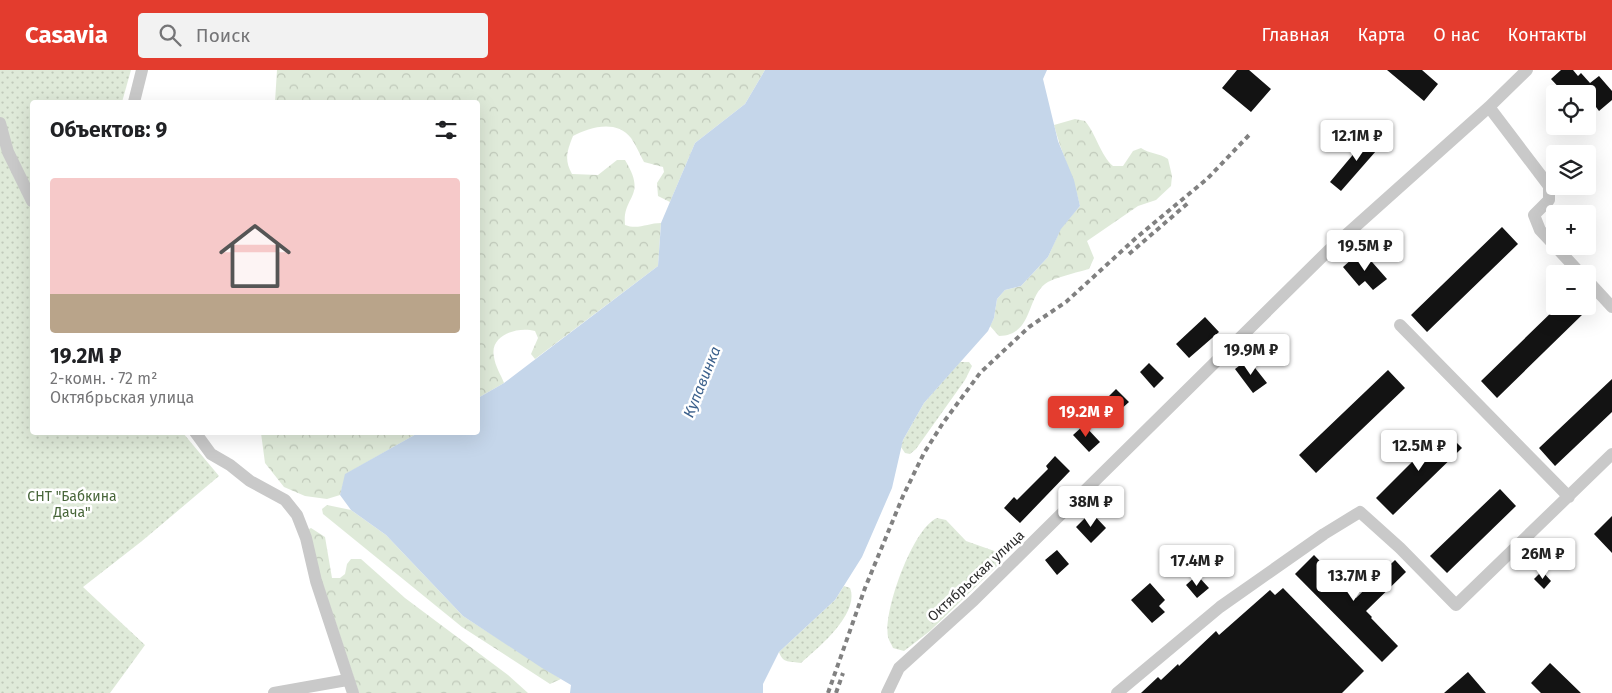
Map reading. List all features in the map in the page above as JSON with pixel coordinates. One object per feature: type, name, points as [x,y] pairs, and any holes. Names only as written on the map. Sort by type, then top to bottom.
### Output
[{"type":"street","points":[[134,100],[142,70]]},
{"type":"street","name":"Октябрьская улица","points":[[887,693],[899,668],[974,600],[1328,251],[1490,106],[1527,70]]},
{"type":"street","points":[[1490,106],[1549,186],[1549,200],[1534,215],[1540,230],[1546,236]]},
{"type":"street","points":[[0,123],[8,152],[30,197]]},
{"type":"street","points":[[1563,255],[1573,265]]},
{"type":"street","points":[[1596,290],[1612,307]]},
{"type":"street","points":[[1400,325],[1569,497]]},
{"type":"street","points":[[197,435],[211,454],[230,465],[250,481],[285,500],[297,515],[306,538],[316,581],[347,680],[353,693]]},
{"type":"street","points":[[1117,693],[1220,607],[1324,534],[1360,512],[1400,548],[1456,604],[1612,454]]},
{"type":"street","points":[[274,693],[347,680]]},
{"type":"green space","name":"СНТ \"Бабкина Дача\"","points":[[0,70],[131,70],[123,100],[30,100],[30,435],[185,435],[219,476],[142,541],[83,587],[145,645],[110,693],[0,693]]},
{"type":"green space","points":[[277,70],[765,70],[745,104],[695,143],[670,202],[658,196],[657,183],[664,172],[663,167],[644,162],[633,141],[625,132],[618,128],[603,126],[573,136],[567,155],[572,174],[598,175],[617,160],[625,160],[631,172],[634,189],[625,215],[625,225],[639,227],[661,223],[658,266],[535,359],[531,354],[538,338],[535,331],[513,331],[500,338],[494,349],[494,357],[504,383],[480,397],[480,100],[275,100]]},
{"type":"green space","points":[[1075,119],[1085,121],[1105,157],[1113,166],[1123,166],[1133,151],[1141,148],[1168,159],[1172,176],[1171,186],[1156,200],[1138,206],[1087,241],[1094,258],[1089,269],[1059,277],[1045,284],[1039,290],[1028,315],[1018,330],[999,336],[990,326],[994,318],[997,299],[1005,290],[1021,286],[1048,257],[1061,228],[1080,206],[1054,125]]},
{"type":"green space","points":[[960,362],[969,362],[972,366],[965,380],[916,449],[910,454],[905,453],[901,447],[903,440],[924,403]]},
{"type":"green space","points":[[261,435],[414,435],[346,474],[340,495],[327,499],[305,496],[284,487],[265,463]]},
{"type":"green space","points":[[327,505],[351,510],[386,535],[463,616],[561,679],[550,684],[462,627],[323,514],[322,509]]},
{"type":"green space","points":[[937,518],[946,520],[966,541],[1000,553],[998,565],[930,631],[904,651],[893,648],[888,637],[888,625],[895,591],[910,553],[919,537],[928,525]]},
{"type":"green space","points":[[311,528],[325,537],[332,578],[340,578],[345,574],[347,564],[351,559],[361,559],[405,598],[508,675],[528,693],[359,693],[305,531]]},
{"type":"green space","points":[[844,586],[850,588],[849,609],[836,630],[801,663],[785,660],[779,652],[835,600]]},
{"type":"water","name":"Купавинка","points":[[765,70],[1047,70],[1043,79],[1058,141],[1074,180],[1080,206],[1061,229],[1048,257],[1021,286],[1005,290],[997,299],[994,318],[988,331],[924,403],[903,440],[892,488],[862,557],[835,600],[779,652],[763,684],[763,693],[570,693],[571,685],[463,616],[386,535],[351,510],[340,495],[345,474],[414,435],[480,435],[480,397],[504,383],[658,266],[661,223],[695,143],[745,104]]},
{"type":"building","points":[[1237,70],[1249,70],[1271,89],[1251,112],[1222,88]]},
{"type":"building","points":[[1387,70],[1422,70],[1438,84],[1424,101]]},
{"type":"building","points":[[1561,70],[1573,70],[1578,76],[1581,73],[1590,83],[1599,76],[1612,91],[1612,100],[1599,111],[1596,107],[1596,85],[1557,85],[1551,79]]},
{"type":"building","points":[[1372,132],[1383,143],[1341,191],[1330,182]]},
{"type":"building","points":[[1502,227],[1518,244],[1427,332],[1411,315]]},
{"type":"building","points":[[1365,254],[1387,279],[1373,290],[1365,281],[1359,286],[1343,267],[1353,258],[1356,262]]},
{"type":"building","points":[[1549,315],[1582,315],[1497,398],[1481,381]]},
{"type":"building","points":[[1205,317],[1219,332],[1189,358],[1176,344]]},
{"type":"building","points":[[1248,359],[1267,383],[1253,393],[1235,369]]},
{"type":"building","points":[[1149,363],[1164,378],[1154,388],[1140,372]]},
{"type":"building","points":[[1388,370],[1405,388],[1316,473],[1299,455]]},
{"type":"building","points":[[1612,379],[1612,412],[1555,466],[1539,448]]},
{"type":"building","points":[[1116,389],[1129,402],[1119,411],[1107,398]]},
{"type":"building","points":[[1084,425],[1100,442],[1089,452],[1073,435]]},
{"type":"building","points":[[1444,430],[1462,448],[1393,515],[1376,498]]},
{"type":"building","points":[[1055,456],[1070,471],[1020,523],[1004,508],[1014,497],[1017,500],[1048,469],[1046,466]]},
{"type":"building","points":[[1500,489],[1516,506],[1447,573],[1430,556]]},
{"type":"building","points":[[1091,512],[1106,528],[1091,543],[1076,527]]},
{"type":"building","points":[[1612,516],[1612,553],[1594,534]]},
{"type":"building","points":[[1057,550],[1069,564],[1057,575],[1045,560]]},
{"type":"building","points":[[1314,555],[1356,598],[1395,560],[1406,572],[1366,611],[1398,646],[1382,662],[1295,574]]},
{"type":"building","points":[[1542,571],[1551,581],[1544,589],[1534,579]]},
{"type":"building","points":[[1197,575],[1209,588],[1197,598],[1186,585]]},
{"type":"building","points":[[1150,583],[1165,600],[1159,606],[1165,612],[1152,623],[1131,600]]},
{"type":"building","points":[[1283,588],[1364,671],[1342,693],[1141,693],[1158,677],[1161,680],[1178,664],[1179,666],[1216,631],[1219,635],[1270,590],[1275,595]]},
{"type":"building","points":[[1550,663],[1581,693],[1541,693],[1531,683]]},
{"type":"building","points":[[1468,672],[1486,693],[1444,693]]},
{"type":"railway","points":[[828,693],[865,588],[903,496],[924,453],[943,423],[980,373],[1029,327],[1066,302],[1136,238],[1207,179],[1251,133]]},
{"type":"railway","points":[[1129,254],[1188,203]]},
{"type":"railway","points":[[836,693],[843,673]]}]
